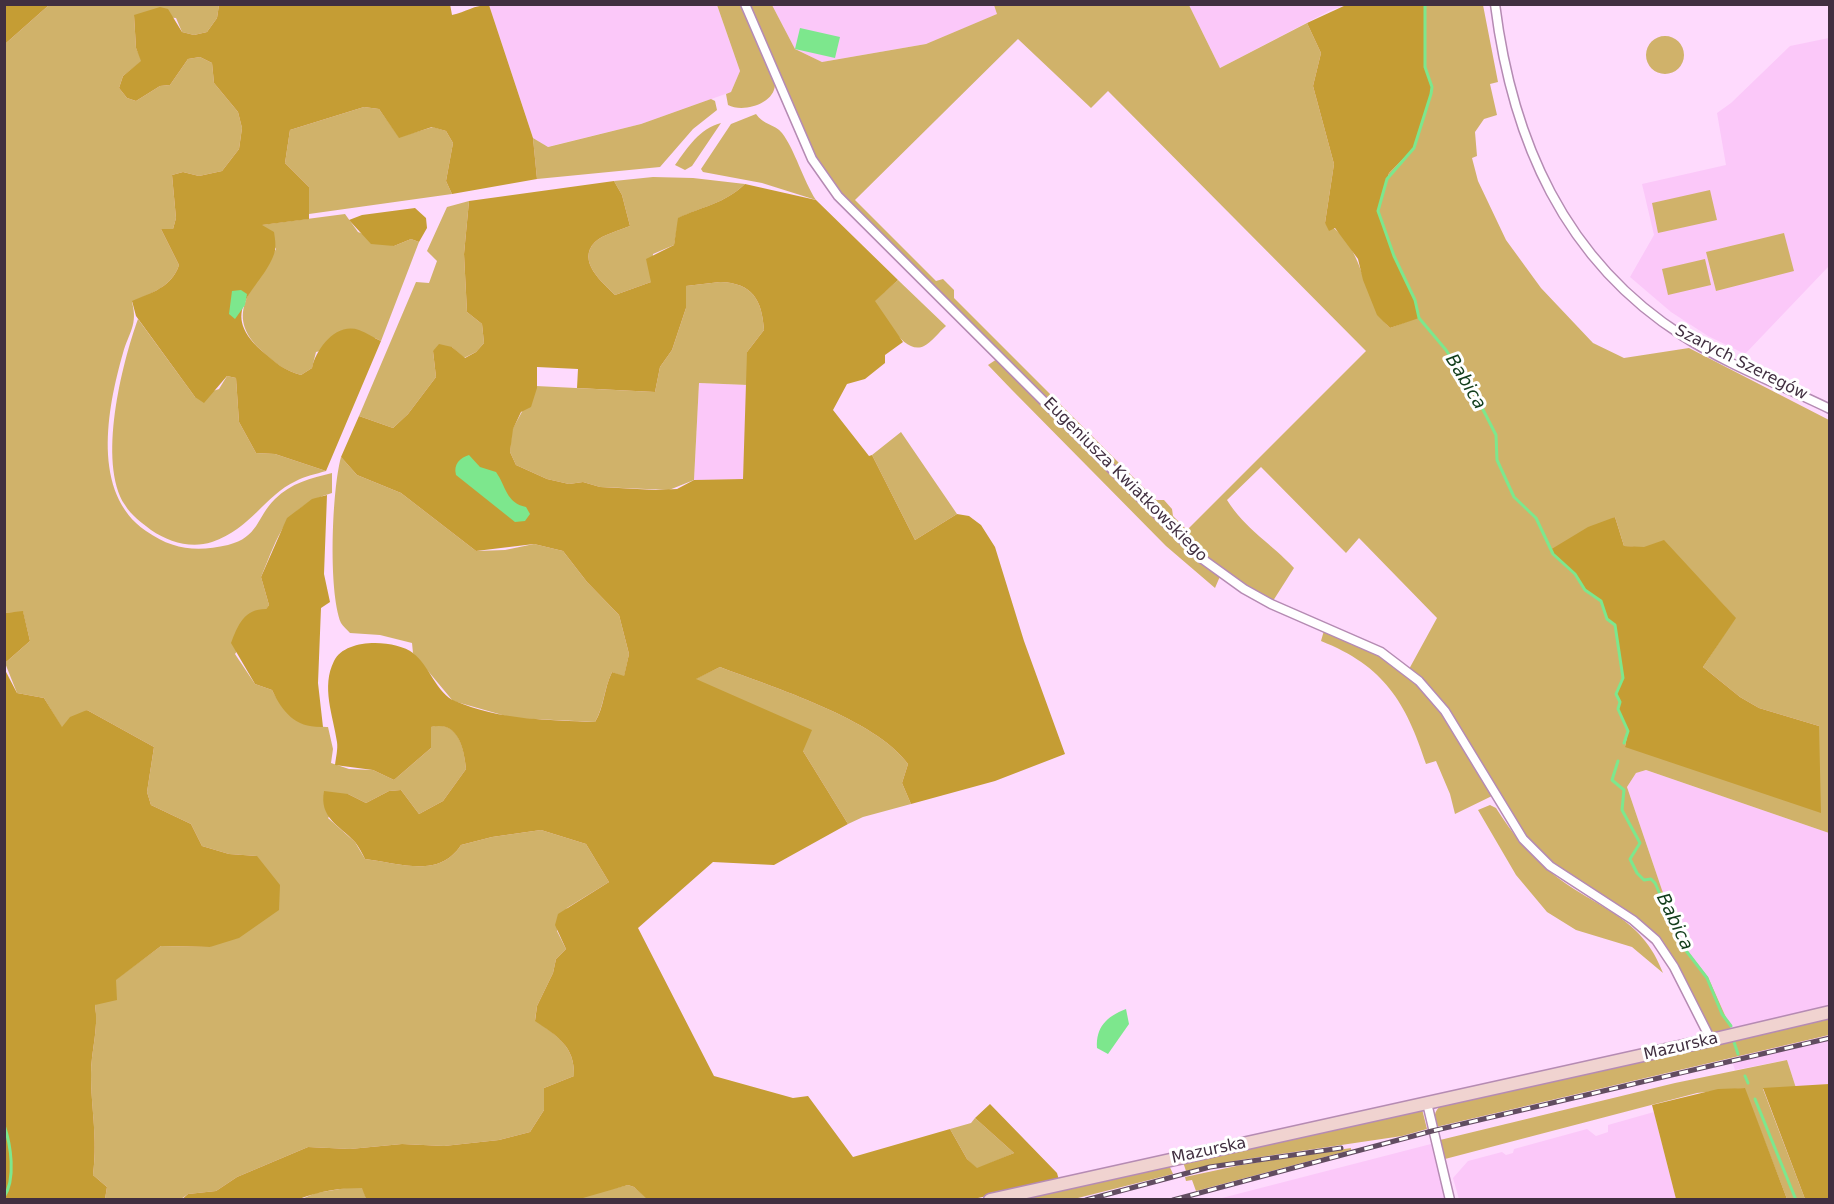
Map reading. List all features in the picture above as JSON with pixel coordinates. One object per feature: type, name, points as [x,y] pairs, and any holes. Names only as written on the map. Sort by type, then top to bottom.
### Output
[{"type":"main road","name":"Mazurska","points":[[990,1200],[1830,1012]]},
{"type":"street","name":"Eugeniusza Kwiatkowskiego","points":[[745,4],[812,159],[838,196],[1201,558],[1244,590],[1271,604],[1372,647],[1419,681],[1445,711],[1523,839],[1550,866],[1633,920],[1656,940],[1674,967],[1711,1040]]},
{"type":"street","name":"Szarych Szeregów","points":[[1495,4],[1509,76],[1531,154],[1552,198],[1585,248],[1632,295],[1684,337],[1830,408]]},
{"type":"street","points":[[1427,1103],[1450,1200]]},
{"type":"shaded area","points":[[5,4],[49,4],[49,5],[5,44]]},
{"type":"shaded area","points":[[450,4],[452,15],[489,5],[533,138],[537,179],[452,194],[446,181],[453,143],[446,131],[432,127],[399,138],[379,109],[364,107],[290,130],[285,163],[309,187],[309,219],[262,225],[274,232],[275,251],[246,299],[242,310],[242,323],[248,336],[262,351],[284,368],[301,375],[312,368],[318,353],[335,333],[351,329],[359,330],[381,341],[326,471],[275,454],[256,453],[239,422],[236,378],[227,376],[204,403],[195,397],[136,316],[132,301],[166,284],[176,273],[179,265],[161,229],[173,229],[176,218],[172,175],[183,172],[199,176],[222,171],[239,149],[242,128],[238,112],[214,83],[212,63],[200,57],[188,59],[170,85],[160,86],[136,101],[127,98],[119,88],[123,76],[141,61],[136,48],[134,15],[160,7],[168,9],[182,32],[194,35],[207,32],[217,18],[219,5]]},
{"type":"shaded area","points":[[994,4],[998,14],[926,44],[822,62],[795,49],[772,5]]},
{"type":"shaded area","points":[[49,5],[219,5],[217,18],[207,32],[194,35],[182,32],[176,18],[134,15],[136,48],[142,61],[123,76],[119,88],[127,98],[136,101],[160,86],[170,85],[188,59],[200,57],[212,63],[214,83],[238,112],[242,128],[239,149],[222,171],[199,176],[183,172],[172,175],[176,218],[173,229],[161,229],[179,265],[176,273],[166,284],[132,302],[134,317],[112,399],[108,449],[110,473],[117,495],[129,515],[146,531],[176,546],[196,549],[228,545],[246,537],[281,493],[309,479],[332,473],[332,493],[303,506],[285,524],[261,577],[269,605],[235,654],[255,684],[272,690],[288,710],[303,721],[328,727],[333,749],[331,763],[349,769],[373,770],[394,780],[431,748],[431,727],[440,726],[453,731],[458,737],[466,769],[443,801],[419,814],[401,790],[389,791],[366,803],[348,794],[328,818],[355,842],[365,859],[418,866],[442,862],[452,856],[461,845],[492,837],[541,830],[586,844],[609,882],[567,908],[557,931],[566,949],[556,959],[553,973],[537,1006],[535,1020],[568,1049],[574,1066],[574,1076],[544,1088],[544,1110],[530,1132],[499,1140],[444,1146],[402,1144],[350,1149],[308,1147],[237,1177],[216,1191],[188,1194],[181,1199],[105,1199],[107,1187],[93,1175],[95,1136],[91,1074],[96,1023],[95,1005],[115,980],[161,946],[210,947],[257,856],[229,854],[202,846],[191,824],[151,805],[147,792],[154,747],[87,710],[62,728],[44,698],[17,693],[5,663],[30,641],[23,612],[4,613],[5,44]]},
{"type":"shaded area","points":[[489,5],[717,5],[740,71],[731,92],[641,124],[547,147],[533,138]]},
{"type":"shaded area","points":[[717,5],[740,5],[775,85],[773,92],[764,102],[742,108],[728,105],[726,94],[731,92],[740,71]]},
{"type":"shaded area","points":[[745,5],[772,5],[795,49],[822,62],[926,44],[997,14],[994,5],[1189,5],[1220,68],[1307,23],[1321,53],[1313,86],[1334,164],[1325,223],[1348,243],[1373,301],[1390,328],[1419,317],[1415,300],[1394,256],[1378,211],[1389,173],[1414,148],[1432,87],[1425,67],[1425,5],[1483,5],[1498,82],[1490,84],[1497,115],[1484,119],[1475,132],[1477,156],[1472,158],[1478,181],[1506,240],[1541,288],[1593,343],[1624,358],[1689,348],[1829,420],[1829,833],[1646,770],[1636,773],[1627,787],[1662,890],[1686,949],[1708,977],[1732,1031],[1710,1036],[1656,940],[1538,855],[1494,795],[1455,814],[1450,794],[1436,761],[1426,764],[1410,722],[1390,689],[1361,662],[1321,641],[1325,627],[1408,671],[1437,618],[1359,538],[1346,553],[1261,467],[1227,500],[1250,528],[1294,568],[1271,604],[1221,574],[1215,588],[1166,546],[988,365],[1000,357],[824,178]],"holes":[[[1018,39],[1091,108],[1108,91],[1366,351],[1187,530],[1173,516],[1172,509],[1164,500],[1156,500],[954,298],[954,290],[943,279],[936,281],[855,200]],[[1615,517],[1624,546],[1657,553],[1686,570],[1700,581],[1735,618],[1703,667],[1740,697],[1759,708],[1819,726],[1625,747],[1628,731],[1618,706],[1620,702],[1617,697],[1623,678],[1615,625],[1601,601],[1585,590],[1575,574],[1553,554]]]},
{"type":"shaded area","points":[[1189,5],[1346,5],[1329,11],[1220,68]]},
{"type":"shaded area","points":[[1346,5],[1425,5],[1425,67],[1432,87],[1431,94],[1414,148],[1389,173],[1378,210],[1394,256],[1415,300],[1419,318],[1390,328],[1377,315],[1363,280],[1358,259],[1335,228],[1329,231],[1325,223],[1334,164],[1313,86],[1321,53],[1307,23]]},
{"type":"shaded area","points":[[800,28],[840,37],[835,58],[795,49]]},
{"type":"shaded area","points":[[1665,36],[1672,37],[1678,42],[1683,48],[1683,62],[1678,68],[1672,73],[1665,74],[1658,73],[1652,68],[1647,62],[1646,55],[1647,48],[1652,42],[1658,37]]},
{"type":"shaded area","points":[[1829,38],[1829,266],[1745,354],[1708,336],[1671,312],[1630,277],[1654,235],[1642,184],[1726,165],[1717,113],[1731,103],[1790,46]]},
{"type":"shaded area","points":[[711,99],[715,101],[717,110],[693,129],[660,167],[537,179],[533,138],[548,147],[641,124]]},
{"type":"shaded area","points":[[364,107],[379,109],[399,137],[433,127],[446,131],[453,143],[446,181],[452,194],[309,214],[309,187],[285,163],[290,130]]},
{"type":"shaded area","points":[[756,114],[782,133],[816,200],[762,183],[703,172],[701,169],[731,124]]},
{"type":"shaded area","points":[[721,123],[692,166],[685,170],[675,165],[700,134]]},
{"type":"shaded area","points":[[653,177],[693,178],[745,184],[729,196],[679,218],[674,245],[653,254],[651,282],[615,295],[593,271],[588,257],[590,249],[602,237],[630,226],[622,195],[614,181]]},
{"type":"shaded area","points":[[614,181],[622,195],[630,226],[598,239],[590,249],[588,257],[593,271],[615,295],[651,282],[646,259],[674,245],[678,218],[729,196],[745,184],[816,200],[898,280],[875,301],[903,342],[885,355],[885,363],[865,379],[847,384],[833,410],[869,456],[872,455],[915,540],[957,514],[969,516],[981,525],[995,547],[1024,641],[1065,754],[995,781],[911,804],[902,783],[908,764],[893,748],[872,733],[822,706],[720,667],[696,679],[812,730],[803,751],[848,824],[774,865],[713,862],[638,928],[714,1076],[793,1098],[808,1096],[853,1157],[950,1129],[967,1159],[977,1168],[1014,1153],[975,1118],[990,1104],[1057,1173],[1059,1180],[969,1200],[648,1200],[634,1187],[628,1185],[576,1200],[366,1199],[362,1188],[330,1190],[299,1199],[181,1200],[188,1194],[216,1191],[237,1177],[308,1147],[350,1149],[402,1144],[444,1146],[499,1140],[530,1132],[544,1110],[544,1088],[574,1076],[574,1066],[568,1049],[557,1037],[535,1021],[537,1006],[553,973],[556,959],[566,949],[555,925],[558,914],[609,882],[586,844],[541,830],[492,837],[461,845],[452,856],[430,865],[405,865],[365,859],[355,842],[327,815],[323,800],[324,791],[348,794],[366,803],[389,791],[401,790],[419,814],[443,801],[466,769],[458,738],[448,728],[440,726],[431,727],[431,748],[394,780],[373,770],[335,765],[337,745],[328,681],[334,661],[340,653],[349,648],[360,644],[384,643],[405,649],[419,658],[443,692],[455,701],[489,712],[524,718],[595,722],[612,672],[624,676],[629,654],[619,615],[587,582],[563,551],[534,544],[476,551],[401,493],[357,475],[341,457],[359,416],[393,428],[408,414],[436,377],[433,351],[439,344],[452,347],[465,358],[476,352],[484,343],[482,324],[467,312],[464,254],[469,201]],"holes":[[[731,283],[747,289],[758,301],[764,330],[747,352],[743,479],[694,480],[677,489],[600,487],[583,482],[569,484],[547,479],[516,465],[510,452],[513,429],[521,412],[531,407],[537,388],[537,367],[578,369],[577,388],[655,392],[660,367],[672,350],[686,308],[686,286]]]},
{"type":"shaded area","points":[[1710,190],[1717,220],[1658,233],[1652,203]]},
{"type":"shaded area","points":[[469,201],[464,254],[467,312],[482,324],[484,343],[476,352],[464,358],[452,347],[433,351],[436,377],[408,414],[393,428],[359,416],[416,282],[429,283],[437,261],[427,251],[447,207]]},
{"type":"shaded area","points":[[415,208],[426,218],[427,228],[419,242],[411,239],[394,246],[371,244],[349,220],[362,215]]},
{"type":"shaded area","points":[[345,214],[358,232],[394,246],[411,239],[419,242],[381,341],[375,338],[316,352],[312,368],[301,375],[275,363],[250,338],[244,325],[243,312],[246,300],[276,249],[261,225]]},
{"type":"shaded area","points":[[1784,233],[1794,271],[1716,291],[1706,252]]},
{"type":"shaded area","points":[[1705,259],[1711,285],[1668,295],[1662,269]]},
{"type":"shaded area","points":[[898,280],[946,326],[924,346],[916,347],[902,340],[874,301]]},
{"type":"shaded area","points":[[720,282],[740,286],[753,295],[761,310],[764,330],[747,352],[748,385],[699,383],[694,480],[669,490],[600,487],[583,482],[569,484],[547,479],[516,465],[510,452],[512,430],[536,386],[655,392],[660,367],[672,350],[686,308],[686,286]]},
{"type":"shaded area","points":[[241,290],[247,294],[245,305],[235,319],[229,314],[232,291]]},
{"type":"shaded area","points":[[138,319],[195,397],[219,389],[227,376],[236,378],[239,422],[256,453],[275,454],[326,471],[303,478],[285,487],[238,529],[212,542],[196,545],[180,543],[158,534],[140,522],[125,505],[117,487],[113,464],[115,413],[119,386]]},
{"type":"shaded area","points":[[699,383],[748,385],[743,479],[694,480]]},
{"type":"shaded area","points":[[901,432],[957,514],[915,540],[872,455]]},
{"type":"shaded area","points":[[469,455],[480,467],[496,472],[510,498],[526,507],[530,514],[525,521],[515,522],[456,475],[458,462]]},
{"type":"shaded area","points":[[341,457],[357,475],[401,493],[476,551],[505,550],[534,544],[563,551],[587,582],[619,615],[629,654],[624,677],[612,672],[595,722],[513,718],[453,701],[413,653],[412,643],[380,635],[350,633],[346,629],[341,623],[337,608],[333,565],[335,492]]},
{"type":"shaded area","points":[[327,495],[324,574],[330,602],[321,608],[318,683],[323,727],[314,727],[292,718],[281,706],[272,690],[255,684],[231,643],[239,624],[247,615],[266,609],[269,605],[261,577],[287,518],[312,499]]},
{"type":"shaded area","points":[[1615,517],[1624,546],[1644,547],[1664,540],[1736,618],[1703,667],[1740,697],[1759,708],[1819,726],[1821,813],[1625,747],[1628,731],[1618,709],[1620,702],[1616,694],[1623,678],[1615,625],[1607,619],[1601,601],[1585,590],[1575,574],[1550,550],[1588,527]]},
{"type":"shaded area","points":[[23,611],[30,641],[5,663],[5,613]]},
{"type":"shaded area","points":[[720,667],[822,706],[872,733],[893,748],[908,764],[902,783],[911,804],[863,817],[848,824],[803,751],[695,679]]},
{"type":"shaded area","points":[[4,668],[17,693],[44,698],[62,727],[70,717],[87,710],[154,747],[147,792],[151,805],[191,824],[202,846],[229,854],[257,856],[280,885],[279,910],[239,938],[210,947],[161,946],[116,980],[117,1000],[95,1005],[96,1023],[91,1074],[95,1136],[93,1175],[107,1187],[105,1199],[5,1199]]},
{"type":"shaded area","points":[[1646,770],[1829,833],[1829,1007],[1732,1031],[1708,977],[1686,949],[1662,890],[1627,787],[1636,773]]},
{"type":"shaded area","points":[[1490,805],[1496,808],[1522,844],[1544,867],[1631,926],[1654,954],[1663,973],[1632,947],[1576,930],[1547,912],[1516,875],[1478,810]]},
{"type":"shaded area","points":[[1126,1009],[1129,1024],[1108,1054],[1097,1048],[1100,1029],[1108,1019]]},
{"type":"shaded area","points":[[1829,1017],[1829,1035],[1436,1127],[1435,1115],[1442,1105]]},
{"type":"shaded area","points":[[1829,1035],[1829,1084],[1796,1088],[1787,1060],[1735,1070],[1731,1058]]},
{"type":"shaded area","points":[[1787,1060],[1796,1088],[1763,1089],[1805,1199],[1787,1199],[1744,1088],[1697,1093],[1445,1159],[1440,1140],[1675,1083]]},
{"type":"shaded area","points":[[1829,1084],[1829,1199],[1805,1199],[1763,1088]]},
{"type":"shaded area","points":[[1745,1088],[1787,1199],[1676,1199],[1652,1105],[1718,1089]]},
{"type":"shaded area","points":[[1422,1109],[1427,1129],[1402,1136],[1240,1160],[1186,1171],[1183,1162]]},
{"type":"shaded area","points":[[1654,1112],[1676,1199],[1459,1199],[1453,1178],[1468,1161],[1502,1152],[1506,1155],[1513,1153],[1514,1149],[1587,1129],[1596,1136],[1608,1132],[1608,1125]]},
{"type":"shaded area","points":[[975,1118],[1014,1153],[977,1169],[967,1159],[950,1129],[971,1123]]},
{"type":"shaded area","points":[[1431,1144],[1445,1199],[1218,1199]]},
{"type":"shaded area","points":[[1351,1148],[1351,1150],[1196,1191],[1192,1180],[1186,1181],[1185,1177],[1241,1165]]},
{"type":"shaded area","points":[[1169,1165],[1173,1174],[1074,1199],[1016,1200]]},
{"type":"shaded area","points":[[628,1185],[634,1187],[648,1199],[575,1198]]},
{"type":"shaded area","points":[[363,1188],[366,1199],[299,1200],[316,1193]]},
{"type":"waterway","name":"Babica","points":[[1425,4],[1425,67],[1432,87],[1431,94],[1414,148],[1387,179],[1378,211],[1394,256],[1415,300],[1419,318],[1446,350],[1476,396],[1496,435],[1497,460],[1514,497],[1536,518],[1553,554],[1575,574],[1585,590],[1601,601],[1607,619],[1615,625],[1623,678],[1616,694],[1620,702],[1618,709],[1628,731],[1624,743]]},
{"type":"waterway","name":"Babica","points":[[1618,761],[1612,780],[1624,790],[1622,810],[1640,843],[1630,859],[1637,873],[1644,880],[1651,879],[1655,883],[1684,948],[1707,978],[1722,1014],[1731,1026]]},
{"type":"waterway","name":"Babica","points":[[1734,1042],[1738,1054]]},
{"type":"waterway","name":"Babica","points":[[1745,1076],[1748,1083]]},
{"type":"waterway","name":"Babica","points":[[1755,1099],[1796,1200]]},
{"type":"waterway","points":[[4,1125],[11,1162],[10,1181],[4,1197]]},
{"type":"railway","points":[[1173,1200],[1432,1131],[1830,1038]]},
{"type":"railway","points":[[1086,1200],[1210,1167],[1341,1148]]}]
